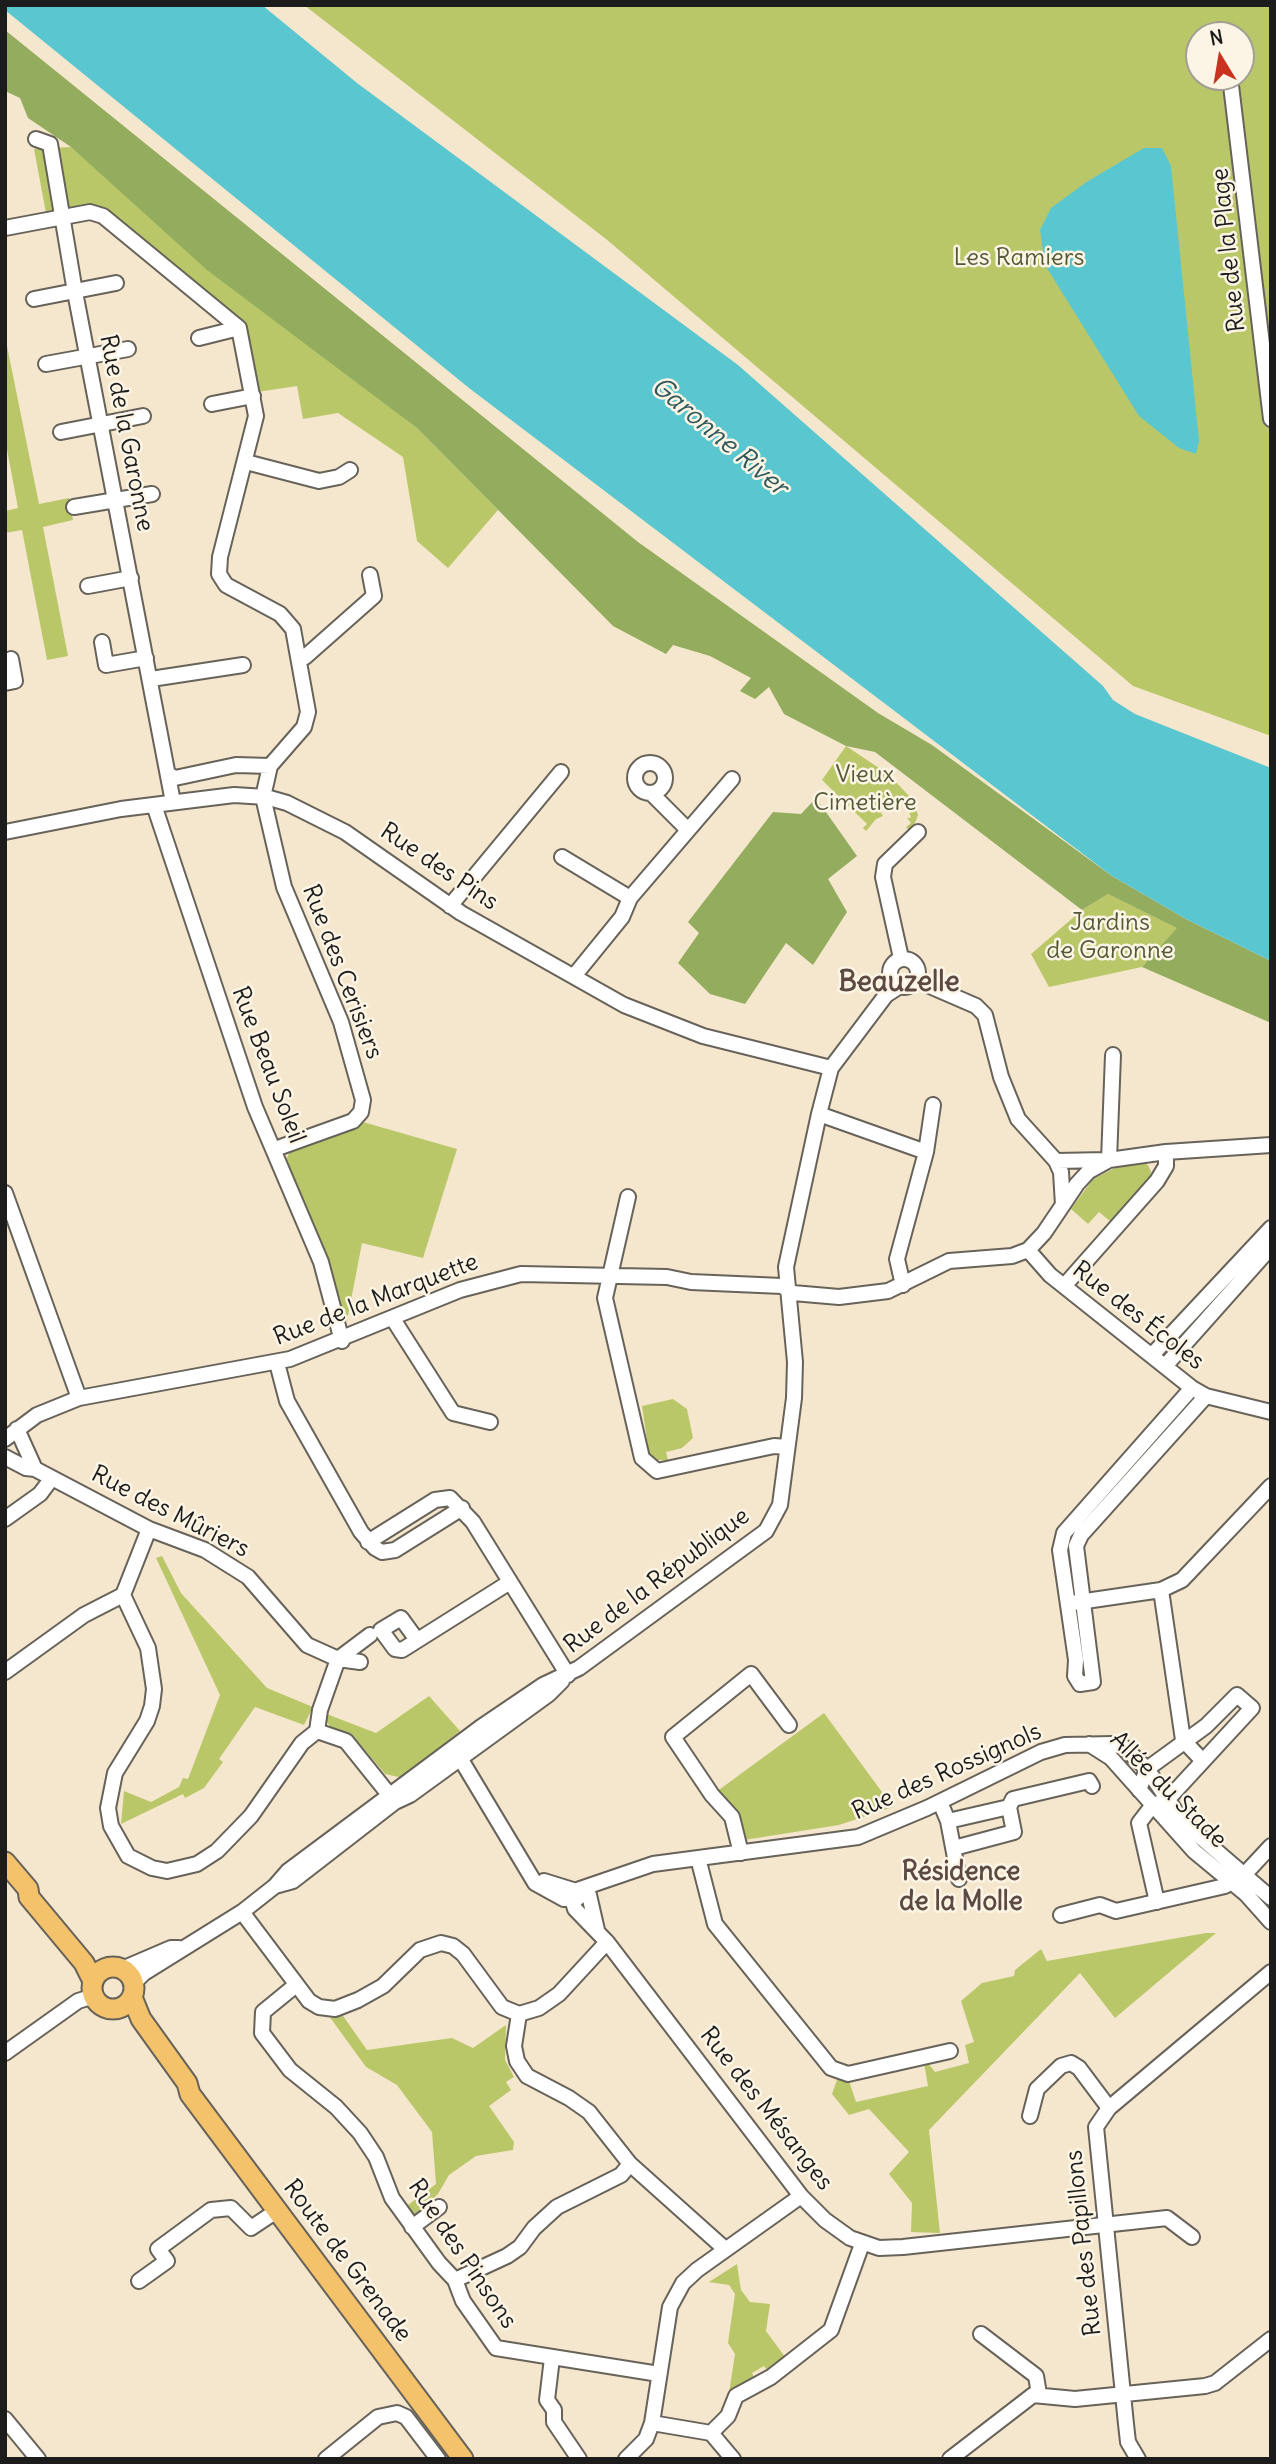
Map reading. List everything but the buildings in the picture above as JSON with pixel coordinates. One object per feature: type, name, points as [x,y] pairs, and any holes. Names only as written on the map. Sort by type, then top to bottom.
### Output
[{"type":"main road","name":"Route de Grenade","points":[[5,1862],[27,1889],[37,1892],[113,1982],[187,2083],[190,2094],[463,2459]]},
{"type":"main road","name":"Route de Grenade","points":[[113,1982],[100,2004],[113,2008],[128,2022],[178,2088],[190,2094]]},
{"type":"street","name":"Rue de la Plage","points":[[1232,91],[1271,419]]},
{"type":"street","name":"Rue de la Garonne","points":[[36,139],[50,144],[87,357],[173,802]]},
{"type":"street","points":[[5,228],[90,212],[103,216],[239,328],[256,416],[220,557],[219,573],[226,585],[280,614],[292,629],[309,712],[304,727],[270,766],[263,797]]},
{"type":"street","points":[[34,299],[116,283]]},
{"type":"street","points":[[199,338],[239,328]]},
{"type":"street","points":[[46,364],[128,349]]},
{"type":"street","points":[[212,404],[253,396]]},
{"type":"street","points":[[61,432],[143,416]]},
{"type":"street","points":[[246,462],[319,481],[339,477],[350,470]]},
{"type":"street","points":[[74,507],[152,494]]},
{"type":"street","points":[[299,659],[305,657],[374,596],[370,575]]},
{"type":"street","points":[[88,586],[131,578]]},
{"type":"street","points":[[102,642],[106,665],[146,657]]},
{"type":"street","points":[[5,683],[15,681],[11,659]]},
{"type":"street","points":[[151,680],[243,664]]},
{"type":"street","points":[[168,774],[175,778],[236,765],[270,766]]},
{"type":"street","points":[[450,906],[561,772]]},
{"type":"street","points":[[574,976],[622,917],[630,898],[732,779]]},
{"type":"street","points":[[652,793],[688,830]]},
{"type":"street","name":"Rue des Pins","points":[[5,832],[173,802],[234,795],[263,797],[287,803],[345,832],[450,906],[601,993],[703,1036],[831,1068]]},
{"type":"street","name":"Rue des Cerisiers","points":[[263,797],[284,887],[341,1022],[363,1100],[361,1112],[354,1121],[275,1149]]},
{"type":"street","name":"Rue Beau Soleil","points":[[155,805],[255,1107],[321,1262],[342,1341]]},
{"type":"street","points":[[901,958],[883,877],[885,864],[918,832]]},
{"type":"street","points":[[562,857],[630,898]]},
{"type":"street","points":[[901,958],[916,965],[916,980],[909,986],[900,986],[892,981],[890,972],[893,963],[901,958]]},
{"type":"street","points":[[916,980],[976,1006],[985,1015],[1001,1077],[1018,1119],[1056,1161],[1060,1172],[1063,1205]]},
{"type":"street","points":[[831,1068],[886,995],[900,986]]},
{"type":"street","points":[[1109,1160],[1113,1055]]},
{"type":"street","name":"Rue de la République","points":[[5,2053],[78,2001],[171,1948],[184,1948],[242,1912],[275,1886],[293,1881],[390,1796],[457,1753],[543,1685],[568,1675],[766,1531],[780,1505],[795,1382],[787,1289],[789,1242],[831,1068]]},
{"type":"street","points":[[903,1286],[897,1259],[926,1152],[933,1105]]},
{"type":"street","points":[[819,1114],[926,1152]]},
{"type":"street","points":[[1056,1161],[1109,1160],[1166,1152],[1271,1145]]},
{"type":"street","points":[[1065,1285],[1157,1181],[1166,1166],[1166,1152]]},
{"type":"street","points":[[1028,1250],[1089,1171],[1109,1160]]},
{"type":"street","points":[[5,1193],[79,1398]]},
{"type":"street","points":[[628,1197],[608,1274],[605,1298],[627,1406],[636,1426],[636,1443],[647,1466],[657,1471],[775,1446],[787,1447]]},
{"type":"street","points":[[1153,1354],[1271,1228]]},
{"type":"street","points":[[1166,1365],[1271,1247]]},
{"type":"street","name":"Rue de la Marquette","points":[[5,1439],[37,1415],[79,1398],[277,1363],[342,1341],[460,1290],[500,1278],[537,1273],[667,1277],[691,1282],[782,1286],[807,1295],[859,1297],[903,1286],[949,1261],[1012,1256],[1028,1250]]},
{"type":"street","name":"Rue des Écoles","points":[[1028,1250],[1050,1275],[1153,1354],[1192,1388],[1206,1396],[1271,1412]]},
{"type":"street","points":[[393,1319],[453,1413],[490,1422]]},
{"type":"street","points":[[277,1363],[286,1401],[368,1542],[382,1552],[395,1550],[462,1508]]},
{"type":"street","points":[[1131,1469],[1192,1388]]},
{"type":"street","points":[[1074,1602],[1075,1676],[1080,1684],[1093,1682],[1074,1602],[1060,1550],[1064,1533],[1206,1396]]},
{"type":"street","points":[[18,1429],[35,1469]]},
{"type":"street","name":"Rue des Mûriers","points":[[5,1457],[26,1468],[35,1469],[149,1530],[205,1550],[234,1567],[261,1591],[307,1644],[338,1659],[360,1662]]},
{"type":"street","points":[[5,1519],[40,1494],[52,1478]]},
{"type":"street","points":[[1074,1602],[1161,1590],[1182,1580],[1271,1486]]},
{"type":"street","points":[[368,1542],[435,1500],[450,1498],[462,1508],[568,1675]]},
{"type":"street","points":[[5,1672],[84,1615],[123,1595],[149,1530]]},
{"type":"street","points":[[417,1640],[510,1582]]},
{"type":"street","points":[[1161,1590],[1183,1740],[1202,1760]]},
{"type":"street","points":[[123,1595],[148,1648],[154,1689],[147,1721],[115,1773],[110,1791],[111,1826],[128,1856],[152,1868],[167,1871],[197,1864],[225,1843],[251,1816],[302,1743],[317,1731],[320,1710],[338,1659],[370,1635]]},
{"type":"street","points":[[741,1853],[732,1817],[712,1794],[673,1737],[751,1674],[789,1725]]},
{"type":"street","points":[[1139,1790],[1147,1769],[1183,1740],[1206,1726],[1237,1695],[1252,1708],[1168,1799],[1152,1806],[1139,1823],[1157,1902]]},
{"type":"street","points":[[317,1731],[346,1741],[390,1796]]},
{"type":"street","name":"Rue des Rossignols","points":[[579,1895],[653,1864],[858,1837],[940,1802],[1041,1752],[1065,1745],[1089,1744]]},
{"type":"street","name":"Allée du Stade","points":[[1089,1744],[1113,1744],[1125,1748],[1147,1769],[1183,1822],[1237,1879],[1271,1922]]},
{"type":"street","name":"Allée du Stade","points":[[1089,1744],[1111,1758],[1194,1852],[1237,1879],[1263,1888],[1271,1898]]},
{"type":"street","points":[[457,1753],[527,1867],[534,1883],[542,1890],[564,1899],[579,1895]]},
{"type":"street","points":[[954,1848],[1014,1832],[1009,1807],[1013,1799],[1088,1781],[1092,1786]]},
{"type":"street","points":[[940,1802],[948,1821],[959,1880]]},
{"type":"street","points":[[948,1821],[1009,1807]]},
{"type":"street","points":[[1062,1915],[1100,1905],[1116,1911],[1237,1879],[1271,1846]]},
{"type":"street","points":[[698,1858],[715,1924],[765,1989],[837,2073],[848,2074],[950,2051]]},
{"type":"street","name":"Rue des Mésanges","points":[[579,1895],[575,1909],[607,1942],[801,2196],[825,2220],[862,2244]]},
{"type":"street","points":[[242,1912],[309,2001],[319,2007],[335,2009],[383,1986],[420,1950],[441,1943],[453,1946],[463,1954],[502,2007],[519,2014],[539,2008],[559,1994],[607,1942]]},
{"type":"street","name":"Rue des Papillons","points":[[1138,2459],[1128,2442],[1096,2127],[1109,2108],[1271,1972]]},
{"type":"street","name":"Rue des Pinsons","points":[[296,1985],[263,2012],[262,2033],[290,2070],[336,2107],[360,2133],[376,2157],[392,2198],[455,2280],[463,2301],[496,2348],[659,2374]]},
{"type":"street","points":[[519,2014],[514,2046],[522,2070],[589,2112],[630,2164],[645,2174],[725,2249]]},
{"type":"street","points":[[1030,2116],[1037,2089],[1060,2066],[1071,2063],[1079,2068],[1109,2108]]},
{"type":"street","points":[[455,2280],[507,2256],[520,2247],[534,2228],[557,2207],[621,2175],[630,2164]]},
{"type":"street","points":[[626,2459],[646,2439],[652,2423],[670,2307],[683,2283],[725,2249],[801,2196]]},
{"type":"street","points":[[412,2227],[439,2207]]},
{"type":"street","points":[[139,2281],[167,2260],[158,2249],[211,2210],[231,2208],[251,2228],[278,2210]]},
{"type":"street","points":[[711,2433],[728,2416],[736,2396],[771,2377],[831,2330],[862,2244],[903,2246],[1167,2218],[1192,2237]]},
{"type":"street","points":[[981,2334],[1036,2376],[1040,2394]]},
{"type":"street","points":[[950,2459],[1024,2400],[1040,2394],[1075,2399],[1215,2383],[1271,2339]]},
{"type":"street","points":[[552,2358],[547,2400],[555,2413],[554,2422],[579,2459]]},
{"type":"street","points":[[326,2459],[378,2417],[397,2413],[406,2417],[439,2459]]},
{"type":"street","points":[[5,2419],[38,2459]]},
{"type":"street","points":[[652,2423],[711,2433],[733,2459]]},
{"type":"green space","name":"Les Ramiers","points":[[304,5],[1271,5],[1271,736],[1133,686],[606,239]]},
{"type":"green space","points":[[5,30],[638,542],[878,713],[932,745],[1112,876],[1186,919],[1271,961],[1271,1023],[1142,967],[1177,928],[1108,894],[1082,910],[875,752],[846,746],[784,714],[769,687],[755,699],[740,691],[751,678],[710,656],[673,645],[666,654],[613,626],[417,428],[207,270],[71,147],[28,118],[20,98],[5,91]]},
{"type":"green space","points":[[71,147],[417,428],[498,510],[448,568],[417,541],[403,457],[338,413],[303,419],[297,386],[257,392],[244,326],[109,215],[46,213],[34,149]]},
{"type":"green space","points":[[5,336],[39,504],[69,498],[73,520],[43,527],[68,656],[47,660],[22,530],[5,533],[5,511],[18,508],[5,439]]},
{"type":"green space","name":"Vieux Cimetière","points":[[846,746],[888,774],[913,800],[918,815],[911,833],[906,827],[911,823],[907,818],[911,818],[909,811],[912,809],[906,802],[899,804],[895,799],[880,811],[883,816],[876,819],[866,831],[863,828],[867,824],[822,780]]},
{"type":"green space","points":[[816,798],[857,856],[828,879],[847,912],[813,965],[786,943],[745,1004],[710,994],[678,963],[699,933],[688,922],[773,812],[801,814]]},
{"type":"green space","name":"Jardins de Garonne","points":[[1108,894],[1178,928],[1142,967],[1049,987],[1031,954],[1082,910]]},
{"type":"green space","points":[[363,1122],[457,1149],[423,1258],[362,1243],[347,1321],[343,1320],[286,1160],[290,1151],[353,1129]]},
{"type":"green space","points":[[1141,1162],[1148,1165],[1151,1172],[1149,1180],[1111,1222],[1099,1212],[1088,1224],[1071,1209],[1093,1179],[1121,1165]]},
{"type":"green space","points":[[673,1399],[687,1409],[693,1438],[682,1448],[666,1452],[668,1460],[657,1460],[649,1453],[642,1406]]},
{"type":"green space","points":[[162,1556],[181,1593],[267,1688],[313,1707],[304,1725],[255,1707],[219,1759],[223,1762],[204,1788],[185,1798],[183,1794],[121,1824],[124,1791],[151,1802],[179,1787],[183,1778],[188,1779],[220,1695],[156,1558]]},
{"type":"green space","points":[[429,1696],[460,1731],[403,1778],[385,1774],[353,1736],[332,1729],[324,1718],[324,1713],[376,1733]]},
{"type":"green space","points":[[824,1713],[893,1807],[839,1825],[744,1840],[716,1792]]},
{"type":"green space","points":[[1216,1933],[1115,2018],[1080,1973],[929,2130],[940,2233],[911,2232],[912,2203],[889,2174],[909,2152],[869,2109],[849,2115],[832,2094],[837,2080],[849,2081],[856,2102],[928,2086],[924,2063],[928,2063],[935,2072],[969,2063],[965,2045],[974,2042],[961,2001],[982,1983],[1014,1976],[1015,1970],[1041,1949],[1047,1961]]},
{"type":"green space","points":[[341,2013],[367,2050],[452,2038],[473,2048],[506,2025],[505,2060],[514,2077],[506,2082],[511,2090],[489,2106],[514,2142],[513,2150],[476,2156],[449,2175],[438,2194],[414,2215],[408,2205],[436,2184],[432,2132],[397,2085],[366,2067],[329,2016]]},
{"type":"green space","points":[[737,2264],[741,2290],[750,2302],[770,2304],[766,2331],[788,2361],[770,2374],[764,2366],[752,2373],[755,2379],[728,2399],[735,2354],[728,2343],[735,2294],[729,2285],[709,2282]]},
{"type":"water","name":"Garonne River","points":[[5,5],[262,5],[357,83],[738,365],[1103,686],[1113,700],[1135,714],[1271,768],[1271,961],[1186,919],[1112,876],[469,388],[5,10]]},
{"type":"water","points":[[1144,148],[1162,148],[1171,166],[1199,441],[1196,454],[1179,448],[1139,416],[1045,265],[1040,230],[1051,208],[1088,181]]},
{"type":"district","name":"Beauzelle","points":[[899,983]]},
{"type":"district","name":"Résidence de la Molle","points":[[961,1888]]}]
